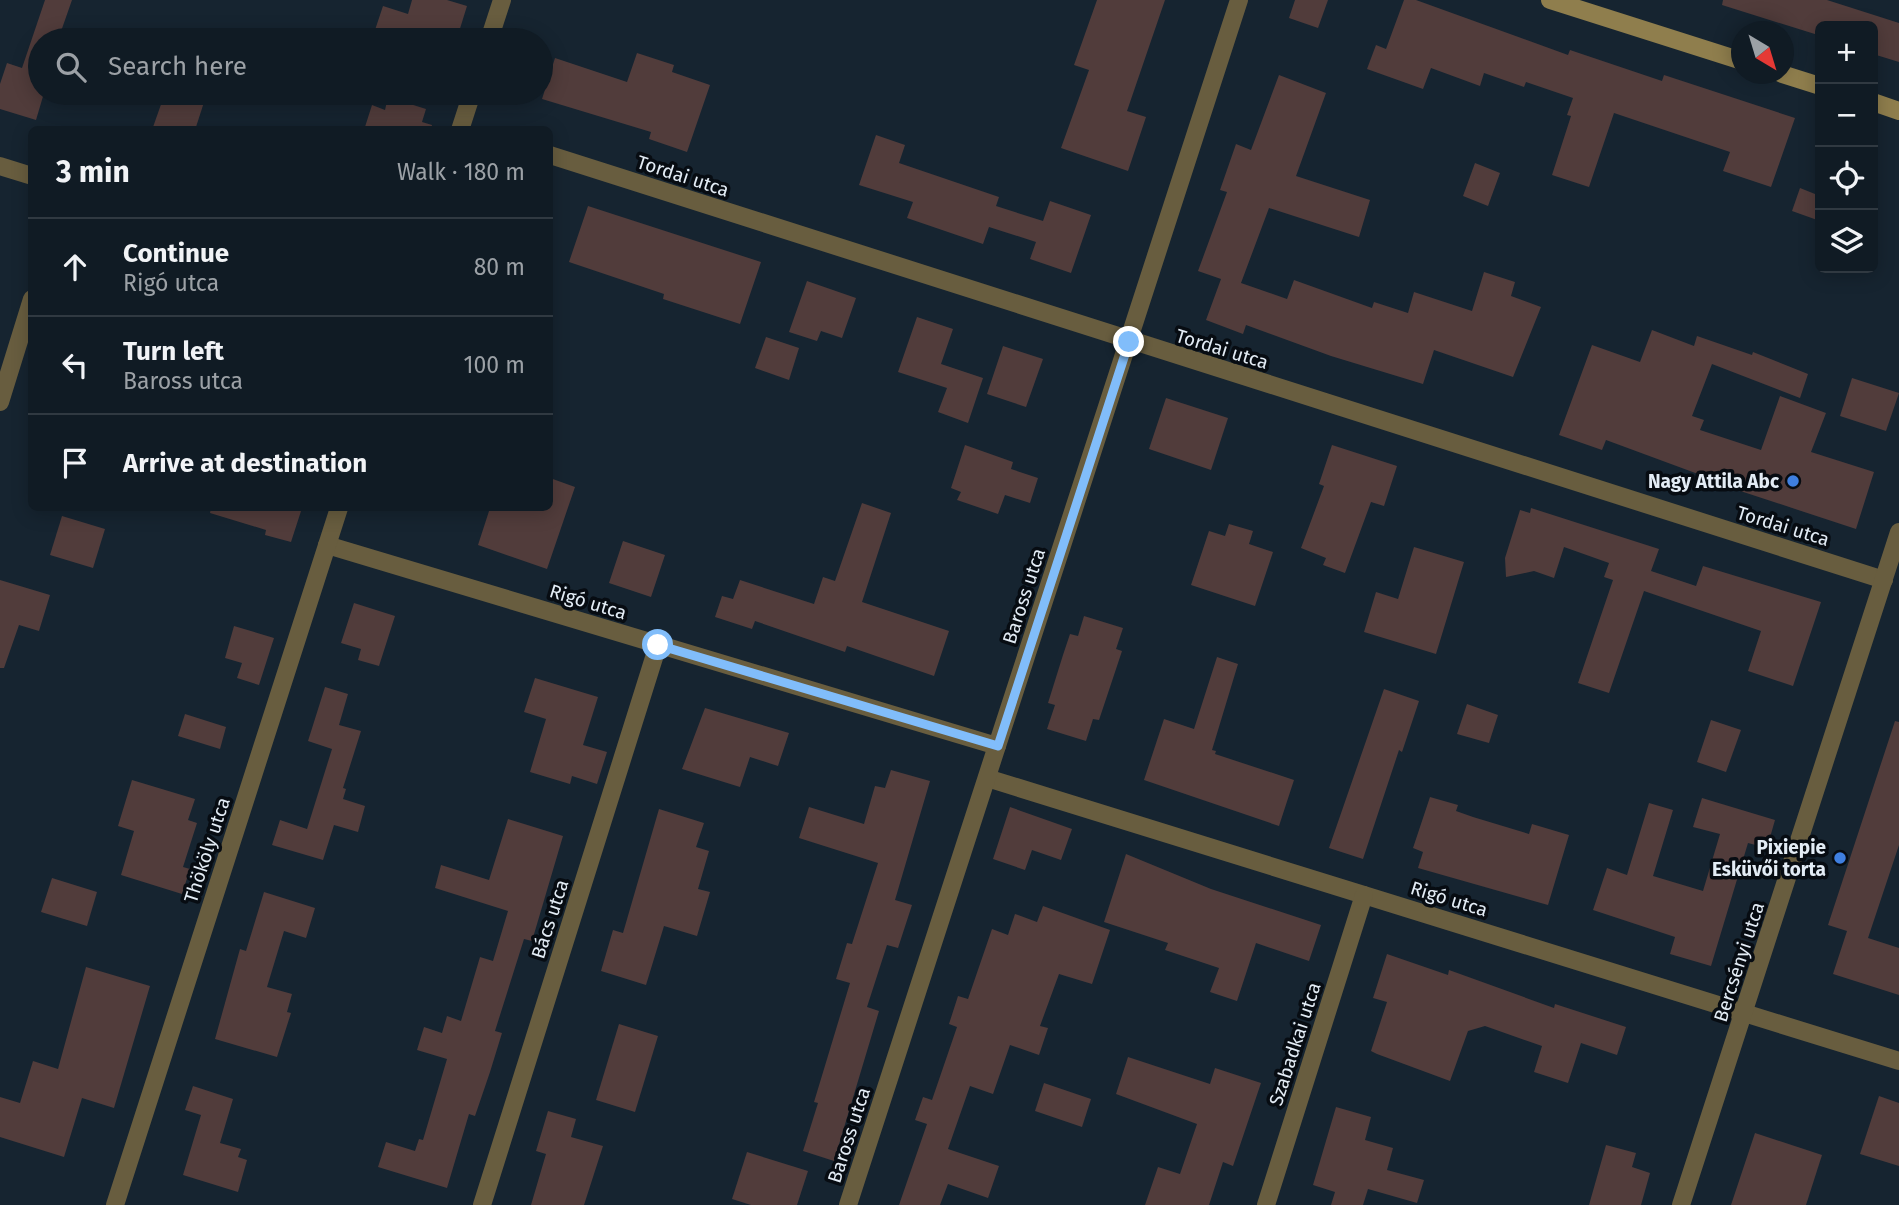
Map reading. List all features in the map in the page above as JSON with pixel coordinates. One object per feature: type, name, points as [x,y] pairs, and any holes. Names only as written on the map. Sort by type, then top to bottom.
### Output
[{"type":"street","points":[[493,28],[502,0]]},
{"type":"street","name":"Baross utca","points":[[848,1205],[1239,0]]},
{"type":"street","points":[[1550,0],[1731,58]]},
{"type":"street","points":[[1794,78],[1815,84]]},
{"type":"street","points":[[1878,104],[1899,111]]},
{"type":"street","points":[[464,126],[469,105]]},
{"type":"street","name":"Tordai utca","points":[[553,156],[1129,342],[1884,580]]},
{"type":"street","points":[[0,166],[28,175]]},
{"type":"street","points":[[0,402],[28,312]]},
{"type":"street","name":"Thököly utca","points":[[116,1205],[338,511]]},
{"type":"street","name":"Bercsényi utca","points":[[1681,1205],[1899,532]]},
{"type":"street","name":"Rigó utca","points":[[327,545],[998,746]]},
{"type":"street","name":"Bács utca","points":[[482,1205],[658,645]]},
{"type":"street","name":"Rigó utca","points":[[987,778],[1899,1061]]},
{"type":"street","name":"Szabadkai utca","points":[[1266,1205],[1364,895]]},
{"type":"building","points":[[45,0],[72,0],[62,28],[36,28]]},
{"type":"building","points":[[412,0],[447,0],[467,6],[460,28],[376,28],[383,6],[408,14]]},
{"type":"building","points":[[1097,0],[1165,0],[1127,111],[1146,117],[1128,171],[1061,148],[1089,70],[1074,65]]},
{"type":"building","points":[[1295,0],[1328,0],[1318,28],[1289,18]]},
{"type":"building","points":[[1404,0],[1416,0],[1568,55],[1570,50],[1662,81],[1664,75],[1795,118],[1771,187],[1723,171],[1730,152],[1614,113],[1589,187],[1552,175],[1571,116],[1567,115],[1573,98],[1526,82],[1524,87],[1484,73],[1480,86],[1431,68],[1423,89],[1367,69],[1376,45],[1386,49]]},
{"type":"building","points":[[1723,0],[1827,0],[1899,23],[1899,62],[1878,56],[1878,21],[1815,21],[1815,34],[1794,28],[1794,21],[1773,21],[1722,5]]},
{"type":"building","points":[[28,50],[28,105],[40,105],[36,120],[0,109],[0,84],[7,63],[22,68]]},
{"type":"building","points":[[637,53],[674,65],[672,72],[710,85],[687,152],[649,139],[651,132],[553,102],[555,58],[627,82]]},
{"type":"building","points":[[1279,75],[1326,93],[1296,176],[1370,200],[1359,237],[1269,208],[1241,283],[1287,299],[1294,280],[1372,308],[1374,302],[1408,313],[1414,292],[1472,311],[1484,272],[1515,282],[1511,296],[1541,307],[1513,377],[1434,350],[1423,384],[1331,356],[1246,325],[1243,334],[1206,320],[1221,279],[1198,271],[1227,192],[1220,190],[1236,144],[1251,150]]},
{"type":"building","points":[[161,105],[203,105],[196,126],[153,126]]},
{"type":"building","points":[[372,105],[385,110],[386,105],[413,105],[426,109],[422,122],[432,126],[365,126]]},
{"type":"building","points":[[876,135],[905,145],[899,163],[999,197],[996,206],[1043,221],[1050,201],[1091,215],[1071,273],[1030,259],[1036,242],[989,227],[983,244],[907,218],[913,202],[859,185]]},
{"type":"building","points":[[1475,163],[1500,173],[1488,206],[1463,196]]},
{"type":"building","points":[[1800,188],[1815,194],[1815,219],[1792,211]]},
{"type":"building","points":[[588,206],[761,262],[740,324],[663,299],[664,294],[569,262]]},
{"type":"building","points":[[807,281],[856,298],[842,338],[821,331],[817,341],[789,332]]},
{"type":"building","points":[[917,317],[953,329],[941,364],[983,378],[968,423],[938,412],[947,388],[898,372]]},
{"type":"building","points":[[1652,330],[1694,346],[1697,336],[1752,355],[1753,352],[1808,374],[1800,398],[1712,364],[1692,416],[1704,420],[1700,430],[1761,450],[1780,396],[1826,413],[1811,452],[1874,472],[1856,529],[1716,483],[1717,481],[1606,440],[1602,450],[1559,435],[1592,345],[1640,362]]},
{"type":"building","points":[[766,337],[799,348],[789,380],[755,368]]},
{"type":"building","points":[[1003,346],[1043,359],[1026,407],[987,394]]},
{"type":"building","points":[[1852,378],[1899,393],[1886,431],[1840,416]]},
{"type":"building","points":[[1166,398],[1228,418],[1211,470],[1149,449]]},
{"type":"building","points":[[965,445],[1013,462],[1011,469],[1038,478],[1030,503],[1005,495],[998,514],[957,500],[961,492],[951,488]]},
{"type":"building","points":[[1332,445],[1397,466],[1384,506],[1371,502],[1345,573],[1323,565],[1326,558],[1301,548],[1324,486],[1319,484]]},
{"type":"building","points":[[553,479],[575,487],[547,569],[478,545],[489,511],[553,511]]},
{"type":"building","points":[[862,503],[891,513],[862,602],[949,631],[934,676],[847,646],[845,652],[755,621],[752,629],[715,617],[722,596],[733,599],[740,580],[814,604],[823,577],[835,581]]},
{"type":"building","points":[[1531,508],[1659,549],[1651,571],[1696,586],[1703,566],[1821,602],[1793,686],[1748,671],[1761,631],[1644,591],[1609,693],[1578,683],[1613,580],[1604,577],[1609,563],[1564,547],[1554,578],[1534,571],[1506,577],[1505,558],[1520,510],[1530,513]]},
{"type":"building","points":[[301,511],[291,542],[265,535],[266,530],[210,513]]},
{"type":"building","points":[[62,516],[105,529],[93,568],[50,555]]},
{"type":"building","points":[[1229,524],[1253,531],[1249,544],[1273,552],[1255,606],[1191,585],[1209,531],[1225,536]]},
{"type":"building","points":[[623,541],[665,555],[651,597],[609,583]]},
{"type":"building","points":[[1414,547],[1464,562],[1436,654],[1364,632],[1376,592],[1398,599]]},
{"type":"building","points":[[0,580],[50,595],[39,631],[19,625],[4,668],[0,668]]},
{"type":"building","points":[[354,603],[395,616],[379,666],[358,660],[361,649],[341,643]]},
{"type":"building","points":[[1084,616],[1123,628],[1116,649],[1122,651],[1099,720],[1093,719],[1086,741],[1047,729],[1055,705],[1048,703],[1063,655],[1070,634],[1078,636]]},
{"type":"building","points":[[234,626],[274,638],[259,685],[237,678],[242,663],[225,658]]},
{"type":"building","points":[[1217,657],[1238,664],[1212,750],[1216,751],[1215,754],[1294,780],[1279,826],[1144,780],[1164,719],[1194,729]]},
{"type":"building","points":[[535,678],[598,697],[583,745],[607,752],[597,784],[572,776],[570,784],[530,772],[546,719],[524,712]]},
{"type":"building","points":[[325,687],[348,694],[339,725],[361,731],[343,788],[346,789],[343,799],[365,806],[358,832],[334,825],[323,860],[272,845],[280,820],[307,829],[332,749],[308,741]]},
{"type":"building","points":[[1384,689],[1419,701],[1402,752],[1399,750],[1363,859],[1329,848]]},
{"type":"building","points":[[1467,704],[1498,715],[1489,743],[1457,734]]},
{"type":"building","points":[[705,708],[789,733],[778,766],[750,757],[740,787],[682,769]]},
{"type":"building","points":[[185,714],[226,727],[220,749],[178,736]]},
{"type":"building","points":[[1711,720],[1741,730],[1726,772],[1697,762]]},
{"type":"building","points":[[1895,721],[1899,722],[1899,845],[1868,938],[1899,948],[1899,995],[1833,974],[1847,931],[1828,925]]},
{"type":"building","points":[[891,770],[930,781],[895,900],[912,905],[898,948],[887,945],[867,1007],[879,1011],[834,1161],[803,1151],[818,1103],[814,1102],[850,983],[836,979],[847,943],[852,944],[878,863],[799,838],[809,807],[864,824],[875,786],[885,788]]},
{"type":"building","points":[[132,780],[195,799],[188,820],[197,823],[183,867],[190,869],[182,894],[121,875],[134,831],[118,826]]},
{"type":"building","points":[[1430,797],[1458,805],[1456,811],[1529,834],[1532,824],[1569,835],[1548,905],[1418,868],[1423,852],[1413,848]]},
{"type":"building","points":[[1702,798],[1775,820],[1767,848],[1748,843],[1711,966],[1670,954],[1675,937],[1593,910],[1607,868],[1627,875],[1649,803],[1673,810],[1653,876],[1703,891],[1720,834],[1693,827]]},
{"type":"building","points":[[1010,807],[1072,829],[1061,860],[1032,850],[1025,870],[993,859]]},
{"type":"building","points":[[659,809],[704,823],[696,847],[709,851],[698,889],[710,892],[697,936],[664,926],[646,985],[601,971],[613,930],[623,933]]},
{"type":"building","points":[[508,819],[563,836],[532,941],[524,939],[495,1031],[502,1033],[490,1072],[475,1116],[469,1114],[447,1188],[378,1167],[386,1142],[415,1151],[419,1139],[423,1140],[447,1059],[417,1050],[424,1027],[442,1033],[447,1016],[461,1021],[480,957],[493,961],[508,911],[435,888],[441,865],[489,880]]},
{"type":"building","points":[[1126,854],[1211,889],[1321,925],[1309,961],[1256,943],[1237,1001],[1210,992],[1219,968],[1165,950],[1168,943],[1104,922]]},
{"type":"building","points":[[52,878],[97,892],[87,926],[41,912]]},
{"type":"building","points":[[264,892],[315,908],[306,938],[284,931],[267,987],[292,994],[287,1012],[291,1013],[277,1057],[215,1039],[240,949],[246,951]]},
{"type":"building","points":[[1043,906],[1110,930],[1092,984],[1059,974],[1040,1026],[1048,1028],[1039,1055],[1010,1045],[993,1094],[970,1086],[948,1149],[999,1166],[988,1198],[948,1184],[940,1205],[899,1205],[927,1124],[915,1120],[923,1097],[932,1100],[957,1027],[949,1024],[958,996],[968,999],[992,929],[1008,935],[1015,914],[1037,922]]},
{"type":"building","points":[[1387,954],[1448,975],[1449,970],[1554,1008],[1555,1004],[1626,1027],[1617,1055],[1581,1043],[1568,1083],[1534,1072],[1542,1046],[1485,1026],[1468,1031],[1450,1081],[1377,1054],[1371,1051],[1387,1002],[1373,998]]},
{"type":"building","points":[[86,967],[150,986],[114,1108],[82,1098],[64,1157],[0,1137],[0,1097],[20,1103],[33,1061],[58,1069]]},
{"type":"building","points":[[619,1024],[658,1036],[635,1112],[596,1100]]},
{"type":"building","points":[[1128,1057],[1210,1084],[1215,1068],[1261,1083],[1233,1166],[1223,1162],[1209,1205],[1145,1205],[1158,1167],[1180,1174],[1197,1124],[1116,1094]]},
{"type":"building","points":[[1044,1083],[1091,1099],[1082,1127],[1035,1111]]},
{"type":"building","points":[[193,1086],[233,1099],[220,1143],[241,1149],[238,1157],[247,1160],[238,1192],[183,1175],[201,1115],[185,1110]]},
{"type":"building","points":[[1879,1096],[1899,1103],[1899,1166],[1860,1154]]},
{"type":"building","points":[[1336,1107],[1371,1117],[1365,1140],[1393,1148],[1387,1170],[1424,1180],[1417,1203],[1368,1189],[1363,1205],[1331,1205],[1335,1192],[1313,1185]]},
{"type":"building","points":[[548,1111],[576,1119],[571,1137],[603,1146],[584,1205],[531,1205],[546,1154],[536,1151]]},
{"type":"building","points":[[1755,1133],[1822,1155],[1806,1205],[1731,1205]]},
{"type":"building","points":[[1606,1145],[1636,1153],[1632,1167],[1650,1173],[1641,1205],[1589,1205]]},
{"type":"building","points":[[747,1152],[808,1171],[797,1205],[751,1205],[732,1199]]},
{"type":"place","name":"Nagy Attila Abc","points":[[1793,481]]},
{"type":"place","name":"Pixiepie Esküvői torta","points":[[1840,858]]},
{"type":"route","points":[[658,645],[998,746],[1129,342]]}]
